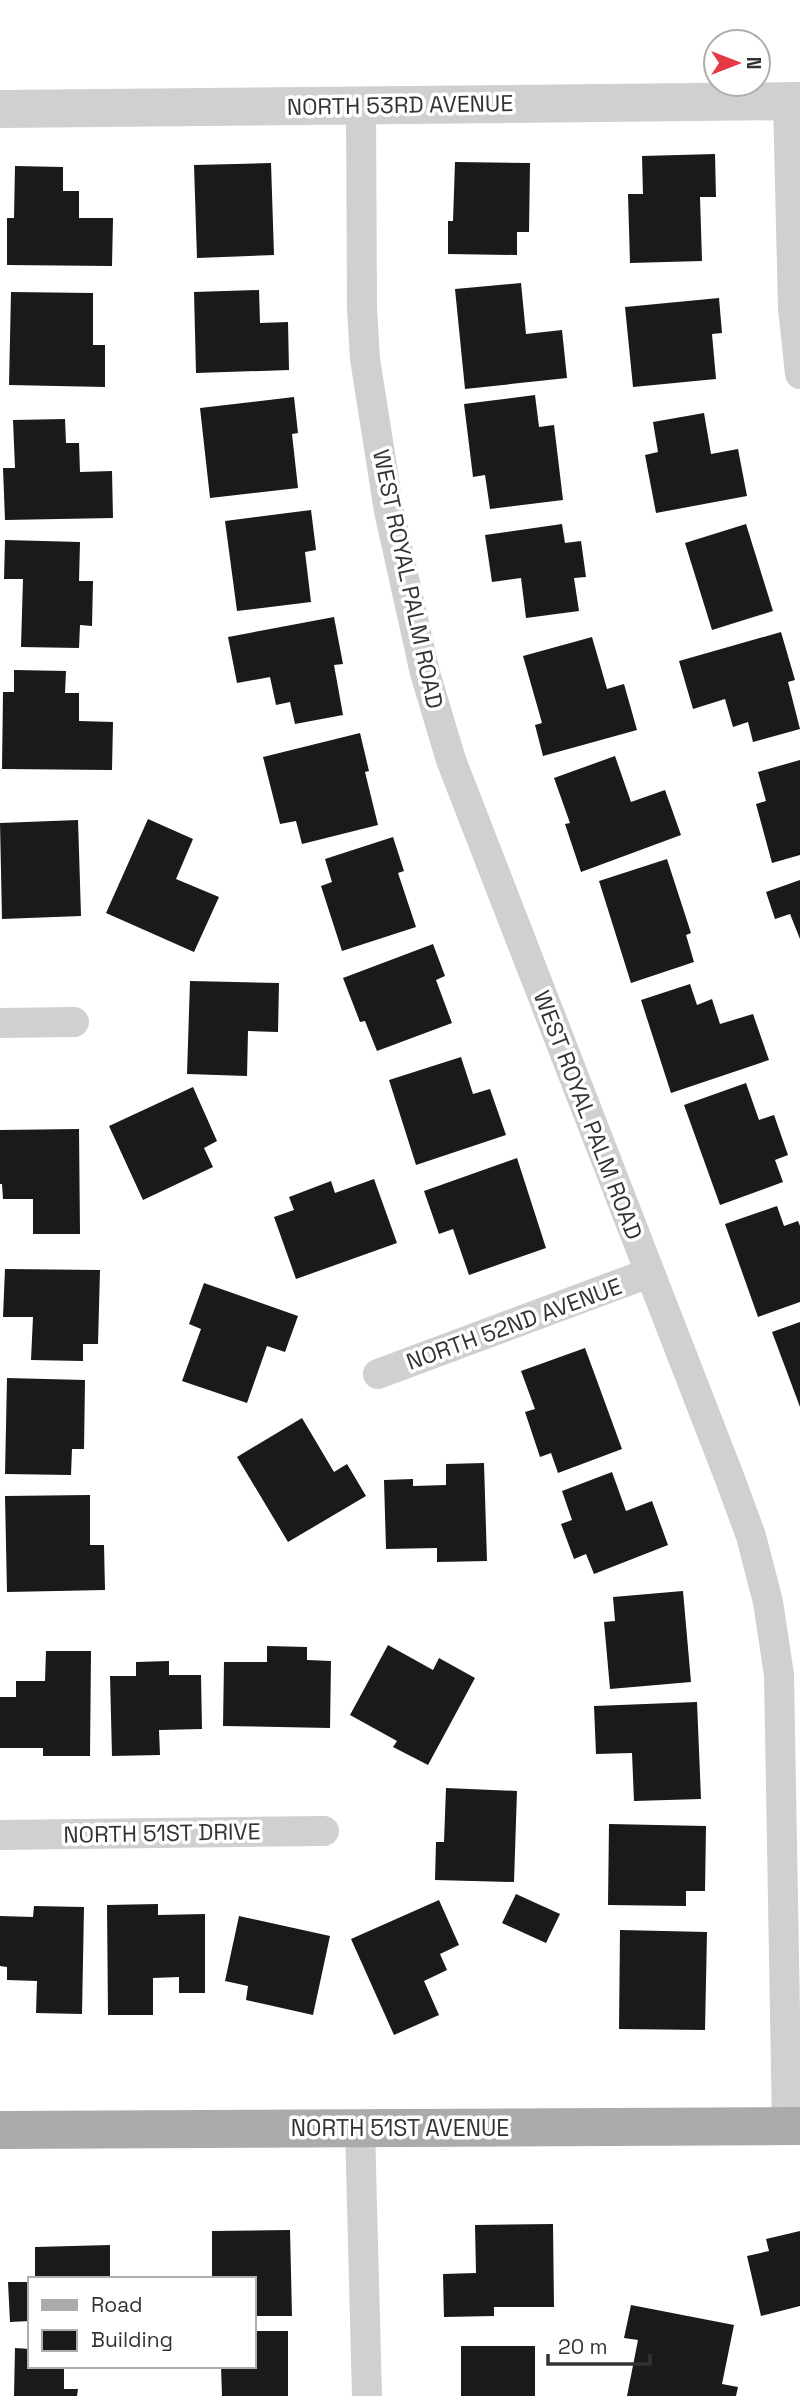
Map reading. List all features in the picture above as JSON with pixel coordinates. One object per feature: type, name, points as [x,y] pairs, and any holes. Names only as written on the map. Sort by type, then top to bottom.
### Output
[{"type":"main road","name":"NORTH 51ST AVENUE","points":[[0,2130],[794,2126]]},
{"type":"street","name":"NORTH 53RD AVENUE","points":[[0,109],[794,101]]},
{"type":"street","points":[[794,101],[793,308],[800,374]]},
{"type":"street","name":"WEST ROYAL PALM ROAD","points":[[361,106],[362,309],[365,359],[389,511],[425,673],[451,760],[751,1536],[768,1602],[779,1675],[792,1843],[794,2126]]},
{"type":"street","points":[[0,1023],[74,1022]]},
{"type":"street","name":"NORTH 52ND AVENUE","points":[[378,1374],[649,1273]]},
{"type":"street","name":"NORTH 51ST DRIVE","points":[[0,1835],[324,1831]]},
{"type":"street","points":[[360,2128],[367,2396]]},
{"type":"building","points":[[715,154],[716,197],[700,197],[702,261],[630,263],[628,194],[643,194],[642,156]]},
{"type":"building","points":[[455,162],[530,163],[529,232],[517,232],[517,255],[448,254],[448,221],[453,221]]},
{"type":"building","points":[[271,163],[274,255],[197,258],[194,165]]},
{"type":"building","points":[[15,166],[63,167],[63,191],[79,191],[79,218],[113,218],[112,266],[7,265],[7,218],[14,218]]},
{"type":"building","points":[[521,283],[526,334],[562,330],[567,378],[465,389],[455,289]]},
{"type":"building","points":[[259,290],[260,323],[288,322],[289,370],[196,373],[194,292]]},
{"type":"building","points":[[11,292],[93,293],[93,345],[105,345],[105,387],[9,385]]},
{"type":"building","points":[[719,298],[722,333],[712,334],[716,379],[633,387],[625,307]]},
{"type":"building","points":[[535,395],[539,427],[554,425],[563,500],[490,509],[485,475],[473,477],[464,404]]},
{"type":"building","points":[[294,397],[298,433],[292,434],[298,488],[210,498],[200,408]]},
{"type":"building","points":[[704,413],[711,454],[738,449],[747,496],[656,513],[645,455],[658,452],[653,422]]},
{"type":"building","points":[[65,419],[66,443],[79,443],[80,472],[112,471],[113,518],[5,520],[3,468],[15,468],[13,420]]},
{"type":"building","points":[[311,510],[316,550],[305,552],[311,602],[237,611],[225,521]]},
{"type":"building","points":[[562,524],[565,543],[581,541],[586,577],[574,578],[579,611],[526,618],[521,578],[492,582],[485,535]]},
{"type":"building","points":[[746,524],[773,611],[712,630],[685,543]]},
{"type":"building","points":[[5,540],[80,542],[79,581],[93,581],[92,626],[80,625],[79,648],[21,647],[23,579],[4,579]]},
{"type":"building","points":[[334,617],[343,664],[334,665],[343,715],[295,724],[290,702],[276,705],[270,677],[237,683],[228,637]]},
{"type":"building","points":[[781,632],[795,680],[788,682],[800,729],[753,742],[748,722],[733,727],[725,699],[693,709],[679,661]]},
{"type":"building","points":[[592,637],[607,689],[624,684],[637,730],[543,756],[535,725],[542,723],[523,656]]},
{"type":"building","points":[[14,670],[66,671],[65,693],[79,693],[79,721],[113,722],[112,770],[2,769],[3,692],[14,692]]},
{"type":"building","points":[[360,733],[369,771],[365,772],[378,825],[302,844],[296,821],[280,824],[263,757]]},
{"type":"building","points":[[615,756],[631,802],[665,790],[681,835],[581,872],[565,824],[570,823],[554,778]]},
{"type":"building","points":[[800,760],[800,855],[772,863],[756,804],[766,801],[758,772]]},
{"type":"building","points":[[148,819],[193,839],[176,879],[219,897],[194,952],[106,913]]},
{"type":"building","points":[[78,820],[81,916],[2,919],[0,823]]},
{"type":"building","points":[[393,837],[404,871],[398,873],[416,927],[342,951],[321,886],[332,882],[325,859]]},
{"type":"building","points":[[667,859],[691,933],[686,935],[694,962],[631,983],[599,881]]},
{"type":"building","points":[[800,880],[800,939],[790,914],[775,919],[766,892]]},
{"type":"building","points":[[433,944],[445,976],[436,980],[452,1023],[377,1051],[365,1021],[360,1022],[343,978]]},
{"type":"building","points":[[190,981],[279,983],[278,1032],[248,1031],[247,1076],[187,1074]]},
{"type":"building","points":[[690,984],[697,1005],[712,999],[720,1024],[753,1014],[769,1060],[671,1093],[641,1000]]},
{"type":"building","points":[[461,1057],[473,1094],[490,1089],[506,1135],[416,1165],[389,1080]]},
{"type":"building","points":[[746,1083],[759,1120],[774,1115],[788,1155],[775,1160],[783,1182],[720,1205],[684,1105]]},
{"type":"building","points":[[193,1087],[217,1141],[204,1148],[213,1167],[143,1200],[109,1126]]},
{"type":"building","points":[[79,1129],[80,1234],[33,1234],[33,1199],[3,1199],[0,1184],[0,1130]]},
{"type":"building","points":[[517,1158],[546,1248],[469,1275],[453,1229],[439,1234],[424,1191]]},
{"type":"building","points":[[374,1179],[397,1243],[296,1279],[274,1217],[294,1210],[289,1197],[331,1181],[335,1193]]},
{"type":"building","points":[[777,1206],[784,1226],[798,1221],[800,1226],[800,1302],[758,1317],[725,1224]]},
{"type":"building","points":[[5,1269],[100,1270],[98,1344],[83,1344],[83,1361],[31,1360],[33,1317],[3,1317]]},
{"type":"building","points":[[204,1283],[298,1316],[285,1352],[267,1346],[247,1403],[182,1381],[201,1329],[189,1324]]},
{"type":"building","points":[[800,1322],[800,1407],[772,1332]]},
{"type":"building","points":[[585,1348],[622,1449],[558,1473],[551,1453],[540,1457],[525,1412],[535,1409],[521,1371]]},
{"type":"building","points":[[7,1378],[85,1380],[84,1449],[72,1449],[71,1475],[5,1474]]},
{"type":"building","points":[[302,1418],[334,1472],[347,1464],[366,1496],[288,1542],[237,1457]]},
{"type":"building","points":[[484,1463],[487,1561],[437,1562],[437,1548],[386,1549],[384,1480],[413,1479],[413,1486],[446,1485],[446,1464]]},
{"type":"building","points":[[612,1472],[626,1511],[652,1501],[668,1545],[594,1574],[586,1554],[574,1559],[561,1524],[572,1520],[562,1491]]},
{"type":"building","points":[[90,1495],[90,1545],[104,1545],[105,1590],[7,1592],[5,1496]]},
{"type":"building","points":[[683,1591],[691,1682],[610,1689],[604,1622],[615,1621],[613,1597]]},
{"type":"building","points":[[388,1645],[433,1670],[439,1658],[475,1678],[428,1765],[393,1747],[397,1741],[350,1715]]},
{"type":"building","points":[[267,1646],[307,1647],[307,1660],[331,1661],[330,1728],[223,1726],[224,1662],[267,1662]]},
{"type":"building","points":[[46,1651],[91,1651],[90,1756],[43,1756],[43,1748],[0,1748],[0,1697],[16,1697],[16,1681],[45,1681]]},
{"type":"building","points":[[169,1661],[169,1675],[201,1675],[202,1729],[159,1730],[160,1755],[112,1756],[110,1676],[136,1676],[136,1662]]},
{"type":"building","points":[[697,1702],[701,1799],[634,1801],[632,1753],[596,1754],[594,1706]]},
{"type":"building","points":[[446,1788],[517,1791],[514,1882],[435,1880],[436,1842],[444,1842]]},
{"type":"building","points":[[609,1824],[706,1826],[705,1891],[686,1891],[686,1906],[608,1905]]},
{"type":"building","points":[[516,1894],[560,1914],[546,1943],[502,1923]]},
{"type":"building","points":[[439,1900],[459,1945],[440,1954],[447,1970],[424,1981],[439,2015],[394,2035],[351,1939]]},
{"type":"building","points":[[158,1904],[158,1915],[205,1914],[205,1993],[179,1993],[179,1977],[153,1978],[153,2015],[108,2015],[107,1905]]},
{"type":"building","points":[[34,1906],[84,1907],[82,2014],[36,2013],[37,1981],[7,1980],[7,1967],[0,1966],[0,1916],[33,1917]]},
{"type":"building","points":[[239,1916],[330,1936],[313,2015],[246,2000],[248,1986],[225,1981]]},
{"type":"building","points":[[620,1930],[707,1932],[705,2030],[619,2029]]},
{"type":"building","points":[[553,2224],[554,2307],[494,2307],[494,2316],[444,2317],[443,2274],[476,2273],[475,2225]]},
{"type":"building","points":[[290,2230],[292,2316],[256,2316],[256,2277],[212,2277],[212,2231]]},
{"type":"building","points":[[800,2231],[800,2306],[761,2316],[747,2256],[769,2251],[766,2239]]},
{"type":"building","points":[[110,2245],[110,2277],[35,2277],[35,2247]]},
{"type":"building","points":[[8,2282],[28,2282],[28,2321],[10,2322]]},
{"type":"building","points":[[631,2305],[734,2325],[722,2384],[738,2387],[736,2396],[627,2396],[638,2340],[624,2338]]},
{"type":"building","points":[[256,2331],[288,2331],[288,2396],[222,2396],[221,2368],[256,2368]]},
{"type":"building","points":[[461,2346],[535,2346],[535,2396],[461,2396]]},
{"type":"building","points":[[15,2348],[28,2349],[28,2368],[64,2368],[64,2389],[78,2389],[77,2396],[14,2396]]}]
